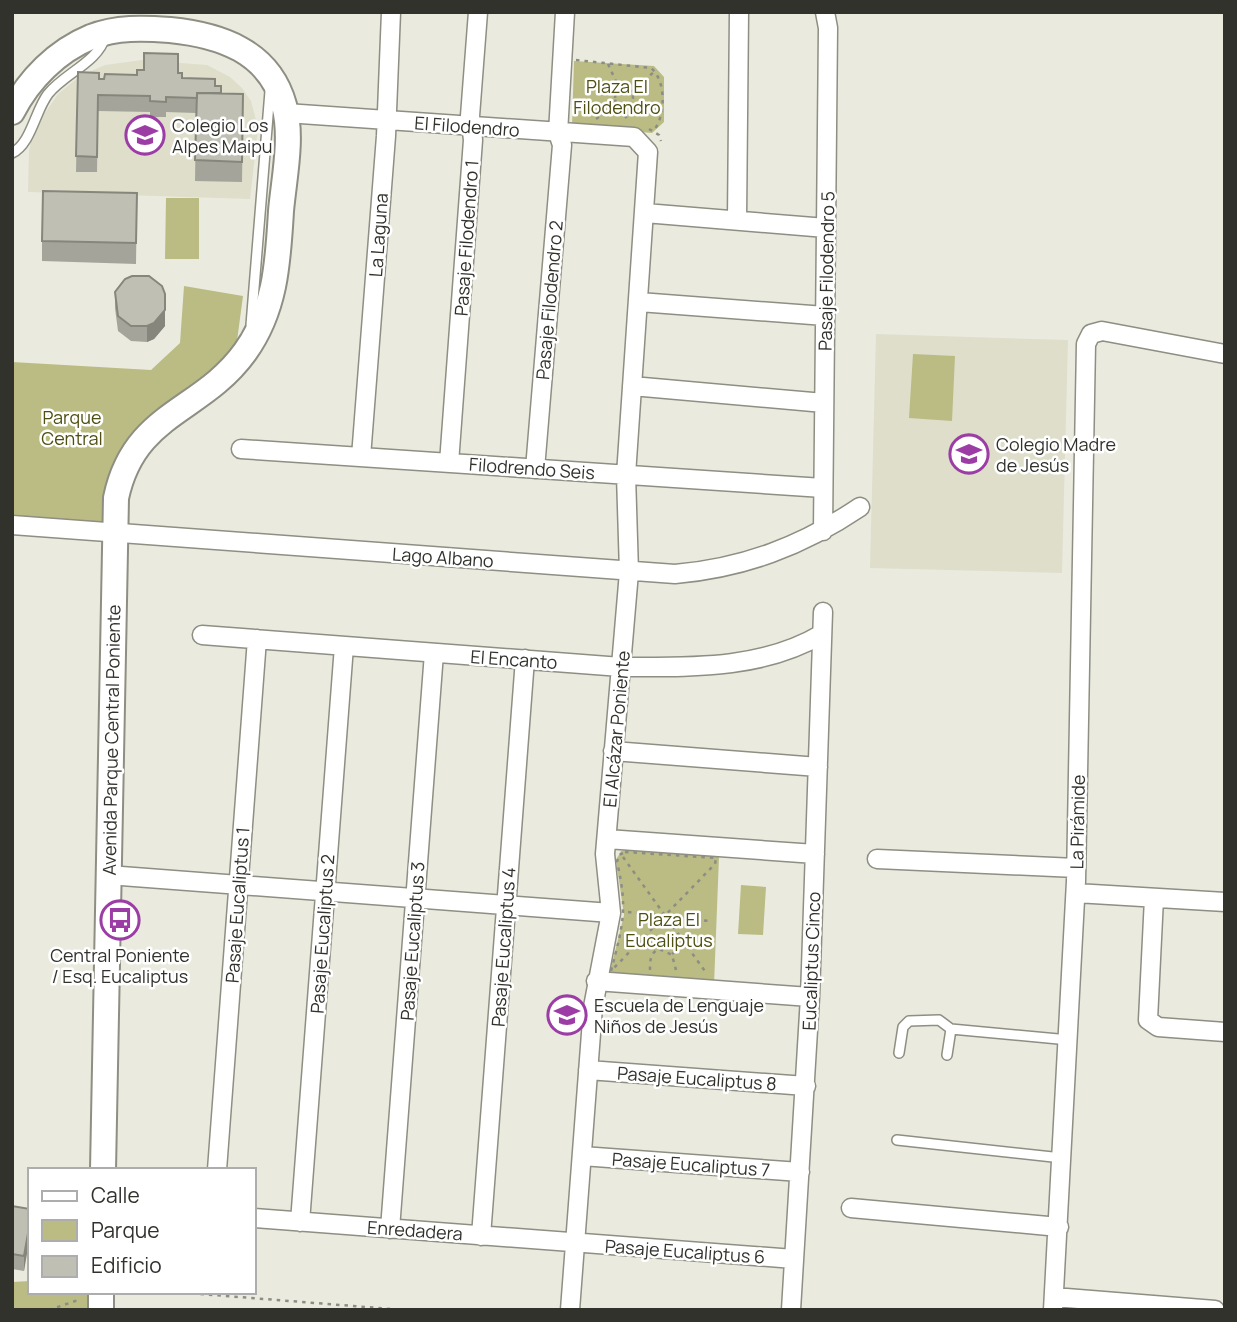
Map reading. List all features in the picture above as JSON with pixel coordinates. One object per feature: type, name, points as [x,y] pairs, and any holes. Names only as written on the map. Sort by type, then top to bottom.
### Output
[{"type":"street","name":"La Laguna","points":[[361,457],[391,12]]},
{"type":"street","name":"Pasaje Filodendro 1","points":[[449,463],[478,12]]},
{"type":"street","name":"Pasaje Filodendro 2","points":[[535,469],[562,145],[558,133],[565,12]]},
{"type":"street","points":[[737,220],[739,12]]},
{"type":"street","name":"Pasaje Filodendro 5","points":[[822,531],[828,28],[825,12]]},
{"type":"street","name":"Avenida Parque Central Poniente","points":[[12,112],[28,86],[52,61],[71,48],[141,20],[224,39],[247,52],[266,70],[286,113],[275,284],[264,319],[237,363],[215,385],[162,420],[141,440],[121,478],[115,511],[103,1168]]},
{"type":"street","name":"El Filodendro","points":[[286,113],[649,138]]},
{"type":"street","name":"El Alcázar Poniente","points":[[570,1310],[588,1070],[618,913],[605,854],[629,572],[626,475],[649,138]]},
{"type":"street","points":[[645,213],[826,228]]},
{"type":"street","points":[[639,302],[825,316]]},
{"type":"street","name":"La Pirámide","points":[[1053,1303],[1076,893],[1086,344],[1091,334],[1102,331],[1225,354]]},
{"type":"street","points":[[632,386],[824,403]]},
{"type":"street","name":"Filodrendo Seis","points":[[241,449],[823,488]]},
{"type":"street","name":"Lago Albano","points":[[12,525],[629,572],[675,573],[723,568],[766,557],[822,531],[860,507]]},
{"type":"street","name":"Eucaliptus Cinco","points":[[791,1310],[806,1086],[823,612]]},
{"type":"street","name":"El Encanto","points":[[202,635],[621,667],[683,667],[744,661],[782,651],[822,634]]},
{"type":"street","name":"Pasaje Eucaliptus 1","points":[[217,1168],[257,639]]},
{"type":"street","name":"Pasaje Eucaliptus 2","points":[[300,1222],[344,646]]},
{"type":"street","name":"Pasaje Eucaliptus 3","points":[[390,1229],[434,653]]},
{"type":"street","name":"Pasaje Eucaliptus 4","points":[[481,1236],[525,659]]},
{"type":"street","points":[[613,751],[818,767]]},
{"type":"street","points":[[607,839],[815,854]]},
{"type":"street","points":[[877,859],[1076,868]]},
{"type":"street","points":[[108,875],[618,913]]},
{"type":"street","points":[[1076,893],[1225,902]]},
{"type":"street","points":[[1154,898],[1148,1020],[1158,1027],[1225,1032]]},
{"type":"street","points":[[604,976],[810,998]]},
{"type":"street","name":"Pasaje Eucaliptus 8","points":[[588,1070],[806,1086]]},
{"type":"street","name":"Pasaje Eucaliptus 7","points":[[582,1156],[800,1172]]},
{"type":"street","points":[[851,1208],[1059,1227]]},
{"type":"street","name":"Enredadera","points":[[256,1218],[575,1243]]},
{"type":"street","name":"Pasaje Eucaliptus 6","points":[[575,1243],[794,1259]]},
{"type":"street","points":[[1053,1303],[1215,1310]]},
{"type":"lane","points":[[12,153],[24,145],[33,119],[48,95],[70,72],[100,52],[107,32]]},
{"type":"lane","name":"Avenida Parque Central Poniente","points":[[237,363],[247,338],[253,310],[270,101],[266,70]]},
{"type":"lane","points":[[899,1053],[902,1027],[909,1021],[939,1020],[951,1029],[1069,1040]]},
{"type":"lane","points":[[947,1055],[951,1029]]},
{"type":"lane","points":[[897,1140],[1063,1158]]},
{"type":"path","points":[[562,60],[651,68],[655,71],[661,78],[661,120],[649,138]]},
{"type":"path","points":[[608,64],[620,90]]},
{"type":"path","points":[[631,92],[655,71]]},
{"type":"path","points":[[620,90],[631,92]]},
{"type":"path","points":[[620,90],[615,96],[617,104],[622,107],[630,127]]},
{"type":"path","points":[[622,107],[633,101],[631,92]]},
{"type":"path","points":[[588,125],[617,104]]},
{"type":"path","points":[[604,976],[618,913],[617,862],[621,854]]},
{"type":"path","points":[[604,976],[715,864],[716,858],[621,854]]},
{"type":"path","points":[[621,854],[712,981]]},
{"type":"path","points":[[618,913],[664,914],[709,921]]},
{"type":"path","points":[[641,940],[653,952]]},
{"type":"path","points":[[672,955],[686,943]]},
{"type":"path","points":[[653,952],[659,949],[672,955],[676,967],[675,979]]},
{"type":"path","points":[[650,977],[653,952]]},
{"type":"path","points":[[604,976],[619,975]]},
{"type":"path","points":[[201,1294],[404,1310]]},
{"type":"path","points":[[49,1310],[96,1300]]},
{"type":"shaded area","name":"Colegio Los Alpes Maipu","points":[[142,60],[207,65],[230,77],[242,88],[251,101],[258,128],[250,199],[28,192],[29,151],[34,129],[58,94],[80,76],[105,65]]},
{"type":"shaded area","name":"Colegio Madre de Jesús","points":[[876,334],[1068,340],[1062,573],[870,568]]},
{"type":"green space","name":"Plaza El Filodendro","points":[[574,61],[654,66],[664,77],[664,122],[652,133],[572,126]]},
{"type":"green space","points":[[166,198],[199,198],[199,259],[165,259]]},
{"type":"green space","name":"Parque Central","points":[[184,286],[243,296],[235,356],[136,431],[110,525],[12,515],[12,362],[151,370],[180,343]]},
{"type":"green space","points":[[913,354],[955,356],[952,421],[909,418]]},
{"type":"green space","name":"Plaza El Eucaliptus","points":[[621,851],[719,857],[714,985],[615,977],[610,972],[624,915],[616,860]]},
{"type":"green space","points":[[741,885],[766,887],[763,935],[738,934]]},
{"type":"green space","points":[[28,1281],[28,1294],[97,1294],[97,1305],[86,1310],[12,1310],[12,1282]]},
{"type":"building","points":[[144,53],[178,54],[178,73],[182,73],[182,78],[215,79],[215,86],[221,86],[221,93],[197,93],[197,98],[166,97],[166,102],[150,101],[150,96],[98,95],[97,157],[76,156],[78,72],[99,73],[99,79],[104,79],[105,74],[137,75],[137,70],[144,70]]},
{"type":"building","points":[[197,93],[243,94],[242,162],[195,160]]},
{"type":"building","points":[[43,191],[137,193],[136,243],[42,241]]},
{"type":"building","points":[[132,276],[149,276],[162,286],[165,294],[165,310],[154,323],[147,326],[131,326],[118,316],[115,292],[125,279]]},
{"type":"building","points":[[12,1206],[28,1209],[24,1256],[12,1254]]},
{"type":"place","name":"Colegio Los Alpes Maipu","points":[[145,135]]},
{"type":"place","name":"Colegio Madre de Jesús","points":[[969,454]]},
{"type":"place","name":"Central Poniente / Esq. Eucaliptus","points":[[120,920]]},
{"type":"place","name":"Escuela de Lenguaje Niños de Jesús","points":[[567,1015]]}]
